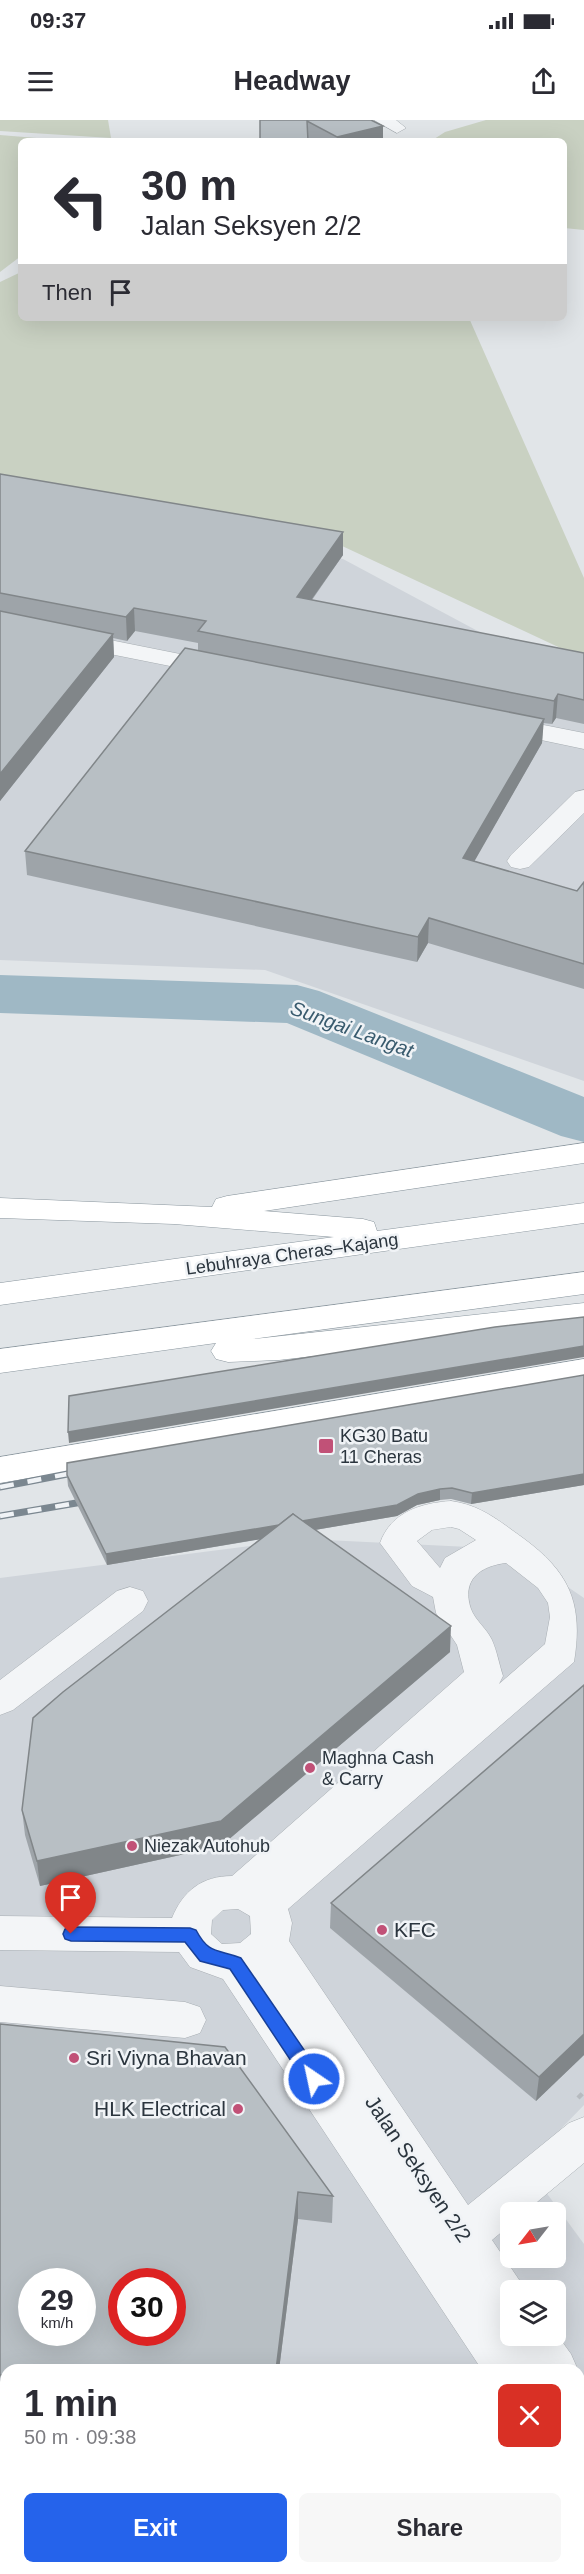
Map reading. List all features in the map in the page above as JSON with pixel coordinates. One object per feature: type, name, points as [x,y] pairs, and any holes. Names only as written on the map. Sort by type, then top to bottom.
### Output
[{"type":"highway","points":[[174,1214],[584,1153]]},
{"type":"highway","points":[[0,1208],[174,1214],[320,1227],[449,1232]]},
{"type":"highway","name":"Lebuhraya Cheras–Kajang","points":[[0,1294],[578,1214]]},
{"type":"highway","points":[[0,1361],[584,1283]]},
{"type":"highway","points":[[103,1349],[185,1353],[279,1349],[584,1314]]},
{"type":"highway","points":[[0,1470],[584,1371]]},
{"type":"street","points":[[0,625],[245,674]]},
{"type":"street","points":[[479,720],[584,741]]},
{"type":"street","points":[[520,861],[584,798]]},
{"type":"street","points":[[450,1589],[425,1576],[398,1543],[401,1532],[415,1522],[438,1514],[453,1512],[468,1516],[555,1577],[571,1604],[570,1635],[561,1652],[252,1926],[206,1956],[196,1947],[190,1935],[191,1917],[202,1902],[220,1893],[252,1926],[506,2364]]},
{"type":"street","points":[[252,1926],[484,1676],[474,1641],[454,1613],[450,1589],[458,1568],[482,1552],[512,1549]]},
{"type":"street","points":[[0,1701],[130,1601]]},
{"type":"street","name":"Jalan Seksyen 2/2","points":[[252,1926],[500,2290]]},
{"type":"street","points":[[0,1934],[190,1935]]},
{"type":"street","points":[[0,2004],[185,2020]]},
{"type":"street","points":[[463,2236],[584,2137]]},
{"type":"street","points":[[538,2346],[551,2364]]},
{"type":"shaded area","points":[[0,495],[343,559],[515,651],[584,667],[584,1081],[265,970],[0,960]]},
{"type":"shaded area","points":[[305,1539],[512,1549],[584,1598],[584,2105],[526,2165],[553,2202],[500,2202],[500,2268],[566,2268],[566,2219],[584,2244],[584,2364],[0,2364],[0,1578]]},
{"type":"green space","points":[[0,120],[108,120],[111,138],[0,131]]},
{"type":"green space","points":[[486,120],[584,120],[584,230],[567,228],[567,138],[436,138],[445,132]]},
{"type":"green space","points":[[0,135],[36,138],[18,138],[18,258],[0,272]]},
{"type":"green space","points":[[18,273],[18,321],[470,321],[584,578],[584,659],[340,545],[0,483],[0,282]]},
{"type":"building","points":[[260,120],[371,120],[383,126],[337,137],[307,121],[308,138],[260,138]]},
{"type":"building","points":[[0,474],[343,532],[297,597],[584,653],[584,700],[558,694],[554,701],[198,631],[206,621],[134,608],[126,617],[0,593]]},
{"type":"building","points":[[0,611],[113,634],[0,774]]},
{"type":"building","points":[[185,648],[544,719],[463,858],[577,891],[584,882],[584,964],[429,918],[418,937],[25,851]]},
{"type":"building","points":[[584,1317],[584,1346],[68,1432],[69,1396],[495,1327]]},
{"type":"building","points":[[584,1375],[584,1474],[472,1493],[452,1488],[440,1489],[418,1494],[397,1505],[302,1521],[293,1514],[279,1525],[106,1554],[67,1475],[67,1463]]},
{"type":"building","points":[[293,1514],[451,1626],[221,1821],[37,1861],[22,1810],[33,1718],[63,1692]]},
{"type":"building","points":[[584,1685],[584,2034],[539,2077],[331,1903]]},
{"type":"building","points":[[0,2024],[225,2047],[333,2196],[298,2192],[277,2364],[0,2364]]},
{"type":"waterway","name":"Sungai Langat","points":[[0,994],[297,1004],[584,1121]]},
{"type":"railway","points":[[0,1487],[83,1471]]},
{"type":"railway","points":[[0,1516],[94,1500]]},
{"type":"place","name":"KG30 Batu 11 Cheras","points":[[326,1446]]},
{"type":"place","name":"Maghna Cash & Carry","points":[[310,1768]]},
{"type":"place","name":"Niezak Autohub","points":[[132,1846]]},
{"type":"place","name":"KFC","points":[[382,1930]]},
{"type":"place","name":"Sri Viyna Bhavan","points":[[74,2058]]},
{"type":"place","name":"HLK Electrical","points":[[238,2109]]},
{"type":"route","points":[[71,1934],[190,1935],[196,1947],[206,1956],[236,1963],[314,2079]]}]
